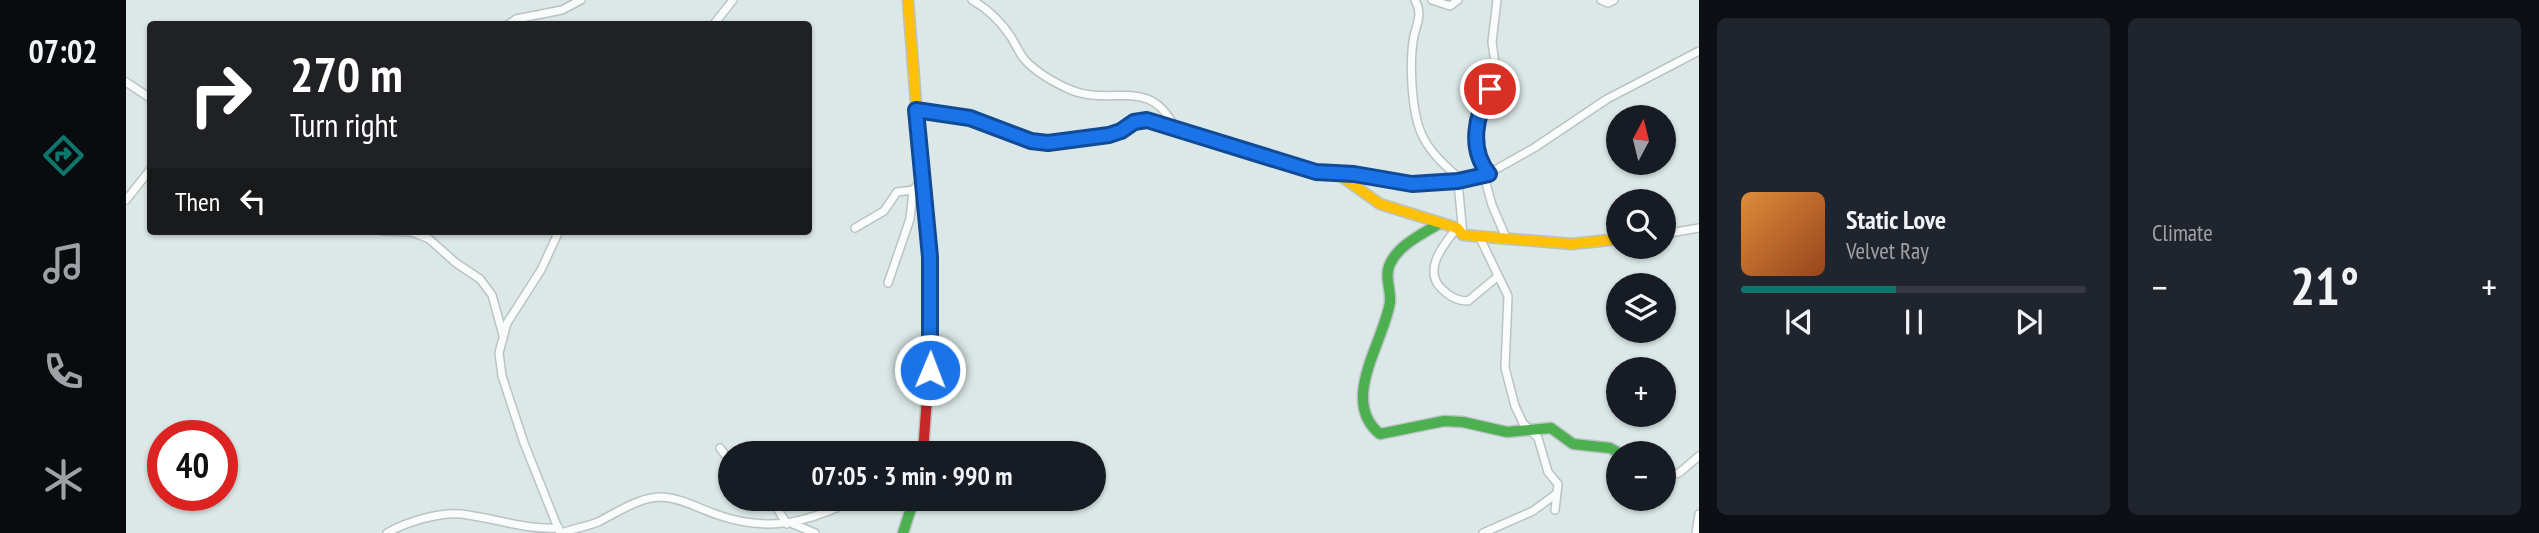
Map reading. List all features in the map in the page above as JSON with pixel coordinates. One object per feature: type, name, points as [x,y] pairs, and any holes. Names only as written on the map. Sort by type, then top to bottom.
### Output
[{"type":"street","points":[[513,21],[562,10],[581,0]]},
{"type":"street","points":[[716,21],[733,0]]},
{"type":"street","points":[[908,0],[924,178],[931,301],[929,392],[924,441]]},
{"type":"street","points":[[972,0],[987,4],[1025,60],[1053,80],[1087,95],[1128,96],[1152,100],[1166,109],[1175,128]]},
{"type":"street","points":[[1415,0],[1420,14],[1414,36],[1411,67],[1419,124],[1422,135],[1436,157],[1460,181],[1460,231],[1438,253],[1434,272],[1439,287],[1455,298],[1468,301],[1497,277]]},
{"type":"street","points":[[1432,0],[1450,6],[1458,0]]},
{"type":"street","points":[[1497,0],[1492,42],[1496,70],[1481,108],[1475,145],[1486,175],[1492,205],[1507,240]]},
{"type":"street","points":[[1601,0],[1608,3],[1614,0]]},
{"type":"street","points":[[916,110],[970,118],[1031,141],[1048,143],[1109,135],[1140,120],[1175,128],[1316,172],[1412,184],[1460,181],[1486,175],[1534,148],[1607,99],[1699,51]]},
{"type":"street","points":[[126,82],[147,96]]},
{"type":"street","points":[[126,200],[147,174]]},
{"type":"street","points":[[1334,174],[1341,175],[1380,204],[1479,236],[1572,244],[1606,241]]},
{"type":"street","points":[[888,283],[910,219],[913,190],[924,178]]},
{"type":"street","points":[[855,228],[884,211],[897,192],[913,190]]},
{"type":"street","points":[[1440,223],[1400,251],[1388,268],[1389,306],[1364,388],[1364,409],[1368,423],[1380,434],[1444,421],[1463,422],[1507,432],[1551,428],[1573,444],[1606,448]]},
{"type":"street","points":[[1676,232],[1699,228]]},
{"type":"street","points":[[419,235],[429,239],[456,263],[480,279],[492,295],[503,335]]},
{"type":"street","points":[[557,235],[541,270],[520,301],[503,335],[499,353],[502,376],[524,443],[560,531]]},
{"type":"street","points":[[1479,236],[1508,296],[1505,356],[1507,377],[1520,417],[1540,442],[1548,472],[1558,484],[1555,510]]},
{"type":"street","points":[[1676,474],[1699,458],[1699,448]]},
{"type":"street","points":[[1483,533],[1533,511],[1556,494]]},
{"type":"street","points":[[387,533],[401,526],[452,514],[560,531],[596,523],[634,504],[662,497],[676,499],[738,521],[790,524],[815,533]]},
{"type":"street","points":[[780,511],[790,524]]},
{"type":"street","points":[[790,524],[830,511]]},
{"type":"street","points":[[903,533],[910,511]]},
{"type":"street","points":[[1696,533],[1699,514]]},
{"type":"traffic: fast","points":[[1440,223],[1405,245],[1388,269],[1390,302],[1364,388],[1363,405],[1368,420],[1380,434],[1444,421],[1463,422],[1507,432],[1551,428],[1573,444],[1606,448]]},
{"type":"traffic: fast","points":[[903,533],[910,511]]},
{"type":"traffic: slow","points":[[908,0],[929,271]]},
{"type":"traffic: slow","points":[[1338,174],[1380,204],[1457,228],[1463,235],[1572,244],[1606,240]]},
{"type":"traffic: jam","points":[[916,110],[970,118],[1031,141],[1048,143],[1109,135],[1134,122],[1147,120],[1316,171],[1338,174]]},
{"type":"traffic: jam","points":[[924,441],[931,340],[929,271]]},
{"type":"route","points":[[930,370],[930,257],[916,110],[970,118],[1031,141],[1048,143],[1109,135],[1134,122],[1147,120],[1316,172],[1354,174],[1412,184],[1475,179],[1489,174],[1478,157],[1475,145],[1481,108],[1490,89]]}]
